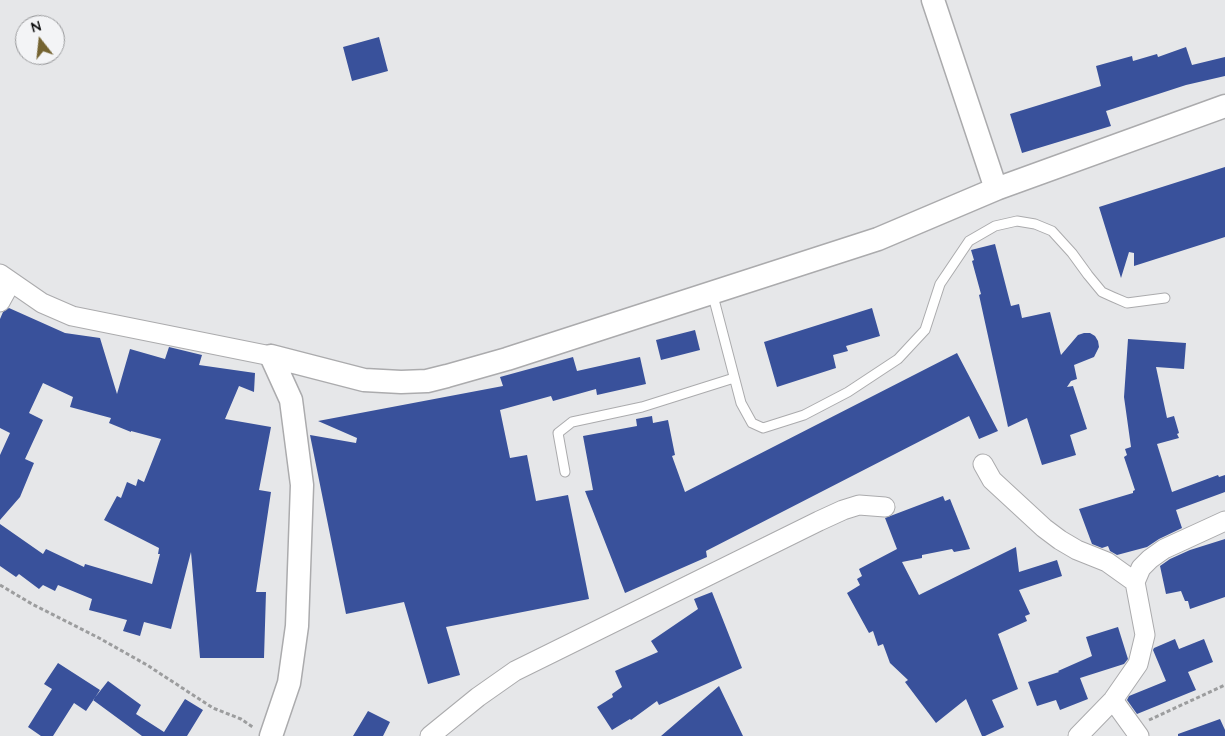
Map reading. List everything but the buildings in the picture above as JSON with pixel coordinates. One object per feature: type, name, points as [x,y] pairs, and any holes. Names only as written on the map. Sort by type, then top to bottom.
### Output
[{"type":"street","points":[[933,0],[996,190]]},
{"type":"street","points":[[0,302],[5,278],[42,303],[72,316],[271,356],[364,380],[427,381],[507,360],[878,239],[996,190],[1225,106]]},
{"type":"street","points":[[271,356],[291,400],[302,485],[297,626],[289,683],[271,736]]},
{"type":"street","points":[[982,464],[992,480],[1044,528],[1077,550],[1107,562],[1134,582]]},
{"type":"street","points":[[430,736],[478,697],[516,671],[843,510],[859,505],[885,507]]},
{"type":"street","points":[[1078,736],[1113,700],[1138,664],[1145,635],[1134,582],[1141,568],[1157,554],[1225,521]]},
{"type":"street","points":[[1113,700],[1136,732]]},
{"type":"lane","points":[[712,292],[741,403],[752,423],[763,428],[804,415],[848,392],[898,359],[925,330],[940,284],[969,241],[995,226],[1017,221],[1036,224],[1052,231],[1072,253],[1102,292],[1127,303],[1165,298]]},
{"type":"lane","points":[[565,472],[558,433],[572,422],[642,406],[734,378]]},
{"type":"path","points":[[0,585],[147,665],[213,708],[249,723],[259,736]]},
{"type":"path","points":[[1136,732],[1185,702],[1225,686]]}]
